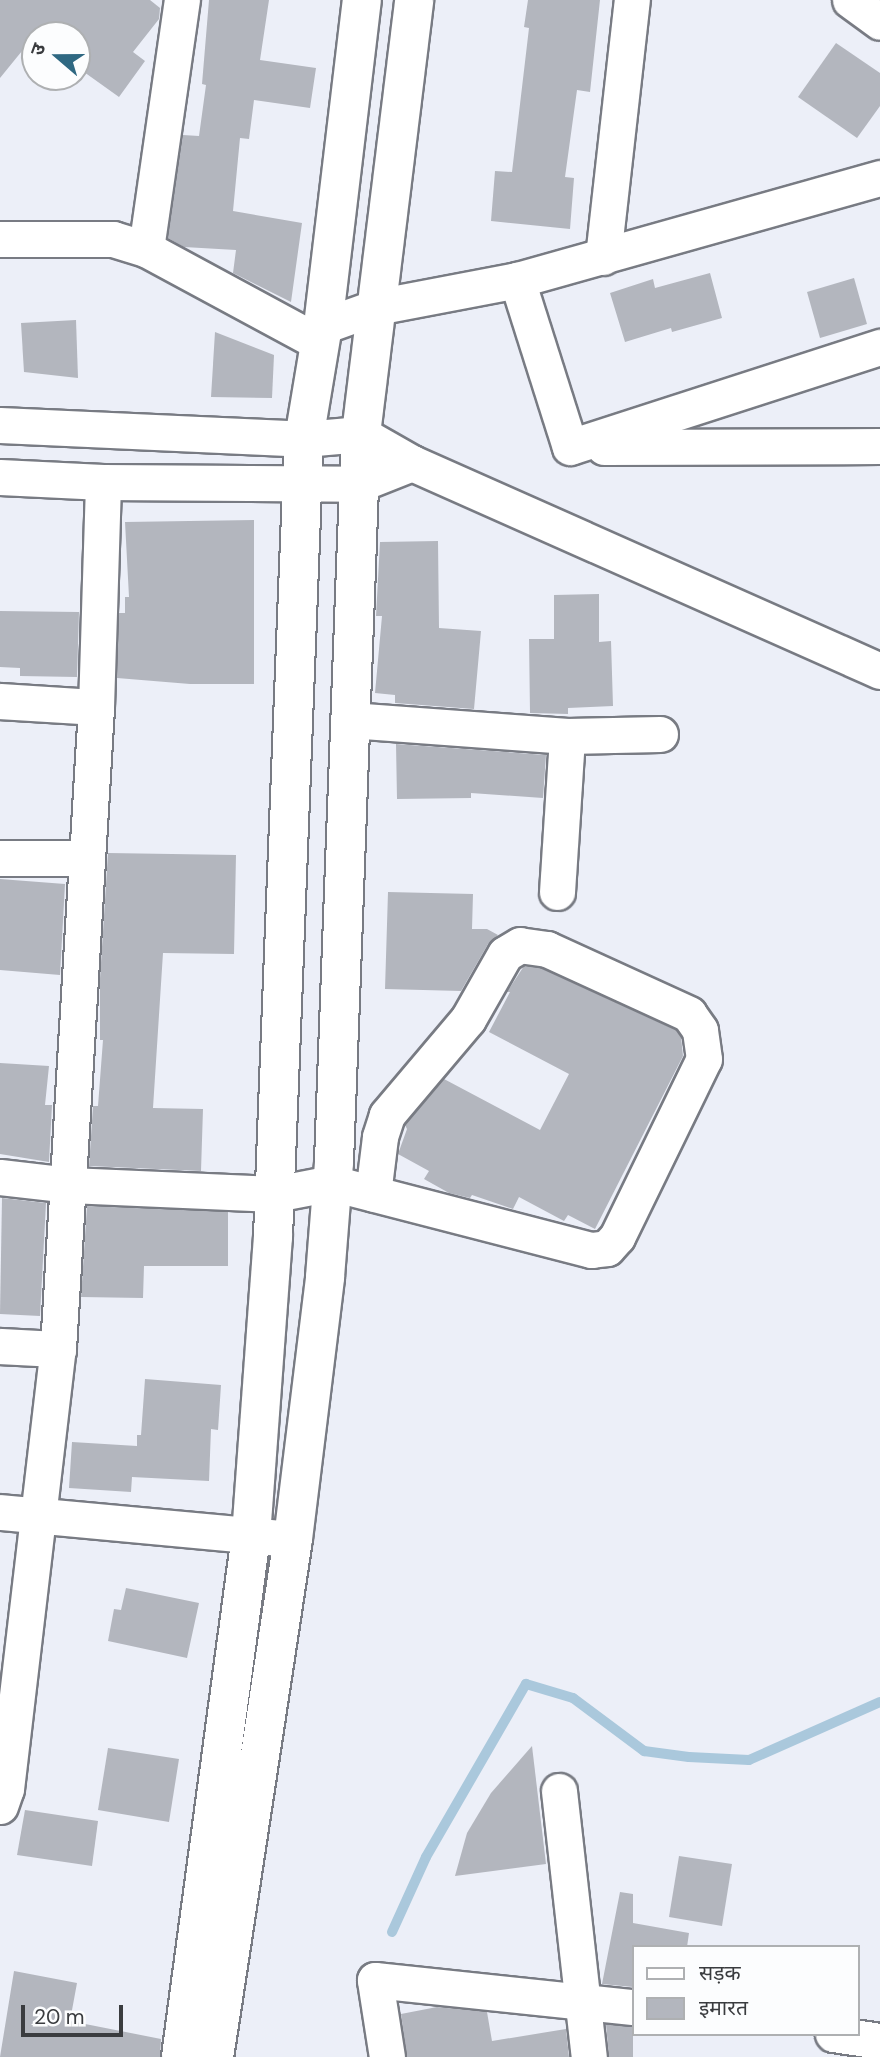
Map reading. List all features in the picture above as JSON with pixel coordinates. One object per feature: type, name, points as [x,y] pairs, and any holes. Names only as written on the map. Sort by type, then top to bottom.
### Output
[{"type":"street","points":[[146,249],[181,0]]},
{"type":"street","points":[[214,2057],[211,1968],[200,1920],[251,1536],[275,1194],[304,439],[321,334],[362,0]]},
{"type":"street","points":[[181,2057],[211,1968],[236,1910],[293,1539],[325,1277],[332,1184],[361,434],[414,0]]},
{"type":"street","points":[[603,257],[632,0]]},
{"type":"street","points":[[850,0],[880,22]]},
{"type":"street","points":[[321,334],[376,307],[517,280],[880,178]]},
{"type":"street","points":[[0,239],[113,239],[146,249],[321,334]]},
{"type":"street","points":[[517,280],[570,447]]},
{"type":"street","points":[[570,447],[880,347]]},
{"type":"street","points":[[0,425],[304,439],[361,434],[412,463],[880,671]]},
{"type":"street","points":[[570,447],[880,446]]},
{"type":"street","points":[[0,477],[302,486],[359,484],[412,463]]},
{"type":"street","points":[[0,1806],[6,1789],[58,1349],[96,707],[103,482]]},
{"type":"street","points":[[0,701],[96,707]]},
{"type":"street","points":[[350,720],[567,736],[660,734]]},
{"type":"street","points":[[557,892],[567,736]]},
{"type":"street","points":[[0,858],[87,858]]},
{"type":"street","points":[[0,1178],[69,1185],[275,1194],[332,1184],[592,1250],[607,1248],[617,1237],[704,1059],[700,1030],[689,1014],[547,949],[520,945],[505,954],[468,1019],[387,1115],[380,1137],[373,1194]]},
{"type":"street","points":[[0,1346],[58,1349]]},
{"type":"street","points":[[0,1512],[293,1539]]},
{"type":"street","points":[[559,1791],[580,1999],[589,2057]]},
{"type":"street","points":[[387,2057],[375,1980],[580,1999],[632,2007]]},
{"type":"street","points":[[846,2036],[880,2041]]},
{"type":"building","points":[[0,0],[150,0],[160,8],[159,19],[133,52],[145,61],[119,97],[91,77],[91,21],[21,21],[21,52],[0,78]]},
{"type":"building","points":[[209,0],[269,0],[260,60],[316,68],[310,108],[254,100],[249,139],[240,138],[233,211],[302,223],[291,302],[233,273],[236,250],[184,247],[168,238],[183,135],[199,136],[206,85],[202,84]]},
{"type":"building","points":[[528,0],[600,0],[590,92],[577,90],[565,177],[574,178],[570,229],[491,221],[495,171],[512,172],[529,28],[524,27]]},
{"type":"building","points":[[836,43],[880,73],[880,106],[857,138],[798,97]]},
{"type":"building","points":[[710,273],[722,318],[672,332],[671,328],[625,342],[610,293],[653,279],[655,288]]},
{"type":"building","points":[[854,278],[867,324],[820,338],[807,292]]},
{"type":"building","points":[[76,320],[78,378],[24,372],[21,323]]},
{"type":"building","points":[[215,332],[274,355],[272,398],[211,397]]},
{"type":"building","points":[[254,520],[254,684],[190,684],[117,678],[119,613],[125,613],[125,597],[129,597],[125,522]]},
{"type":"building","points":[[438,541],[439,628],[481,631],[474,709],[395,703],[395,695],[375,693],[382,616],[376,616],[380,542]]},
{"type":"building","points":[[599,594],[599,642],[611,641],[613,706],[568,708],[568,714],[530,713],[529,639],[554,639],[554,595]]},
{"type":"building","points":[[0,611],[79,612],[77,677],[20,676],[20,668],[0,667]]},
{"type":"building","points":[[396,744],[546,755],[543,798],[471,793],[471,798],[397,799]]},
{"type":"building","points":[[108,853],[236,855],[234,954],[163,953],[153,1108],[203,1109],[201,1171],[89,1166],[93,1106],[98,1106],[103,1040],[100,1040],[100,978]]},
{"type":"building","points":[[0,879],[65,884],[60,975],[0,970]]},
{"type":"building","points":[[388,892],[473,894],[472,929],[487,929],[498,935],[488,944],[461,991],[385,989]]},
{"type":"building","points":[[524,966],[541,968],[676,1030],[681,1037],[683,1056],[595,1229],[568,1215],[564,1221],[519,1197],[513,1209],[472,1195],[470,1198],[449,1193],[424,1179],[429,1171],[398,1154],[407,1129],[405,1125],[444,1079],[540,1130],[569,1074],[489,1032],[510,992],[507,992]]},
{"type":"building","points":[[0,1063],[49,1066],[45,1105],[52,1105],[49,1162],[0,1154]]},
{"type":"building","points":[[2,1198],[46,1203],[40,1316],[0,1314]]},
{"type":"building","points":[[87,1206],[228,1212],[228,1266],[144,1266],[143,1298],[81,1297]]},
{"type":"building","points":[[145,1379],[221,1385],[218,1430],[211,1429],[209,1481],[132,1477],[131,1492],[69,1488],[72,1442],[137,1446],[137,1435],[141,1435]]},
{"type":"building","points":[[126,1588],[199,1603],[187,1658],[108,1641],[114,1609],[121,1610]]},
{"type":"building","points":[[532,1746],[546,1864],[455,1876],[467,1833],[491,1793]]},
{"type":"building","points":[[108,1748],[179,1759],[169,1822],[98,1810]]},
{"type":"building","points":[[25,1810],[98,1821],[92,1866],[17,1855]]},
{"type":"building","points":[[679,1856],[732,1864],[722,1926],[669,1917]]},
{"type":"building","points":[[620,1892],[633,1894],[633,1923],[689,1933],[687,1945],[632,1945],[632,1987],[602,1984]]},
{"type":"building","points":[[14,1971],[77,1983],[70,2021],[161,2039],[160,2057],[0,2057]]},
{"type":"building","points":[[437,2007],[487,2012],[492,2041],[566,2029],[569,2057],[407,2057],[401,2014]]},
{"type":"building","points":[[606,2024],[632,2027],[633,2057],[609,2057]]},
{"type":"waterway","points":[[392,1932],[426,1857],[526,1684],[573,1698],[644,1751],[689,1757],[749,1760],[880,1702]]}]
